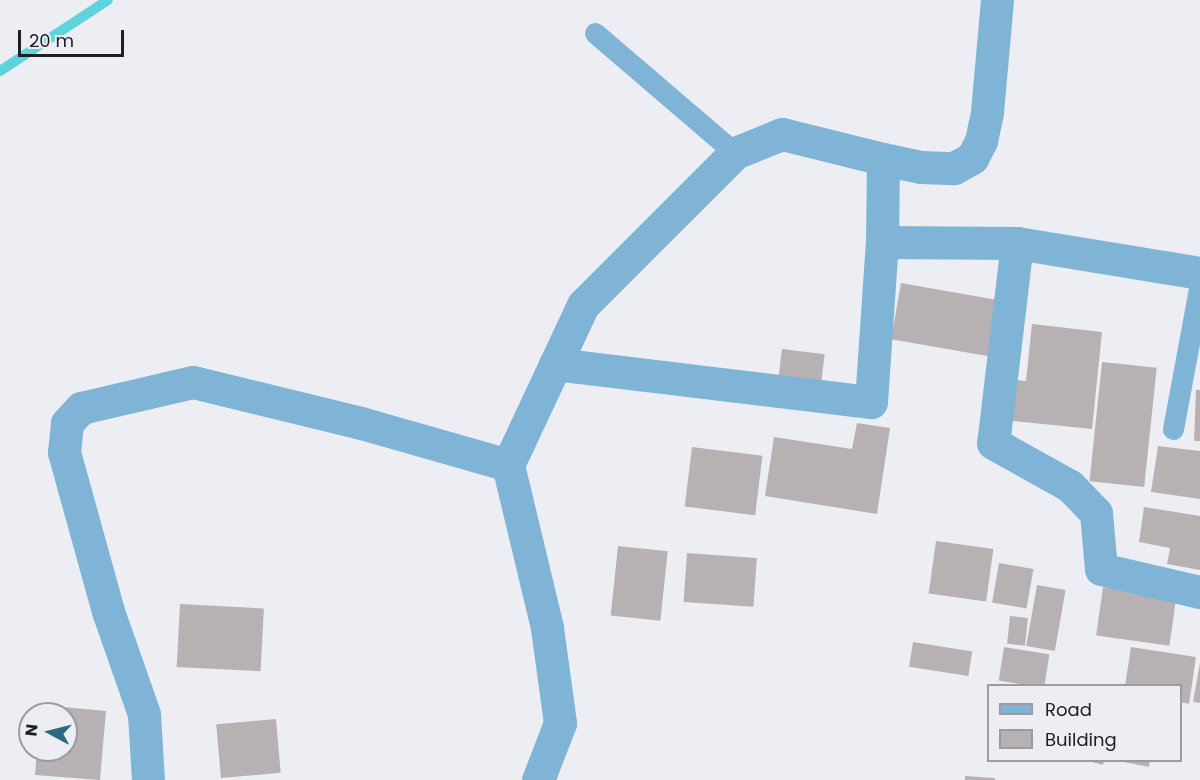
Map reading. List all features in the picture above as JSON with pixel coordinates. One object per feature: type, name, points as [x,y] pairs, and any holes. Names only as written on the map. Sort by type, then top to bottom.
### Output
[{"type":"street","points":[[538,780],[545,771],[560,723],[547,628],[508,465],[583,305],[735,153],[782,134],[921,167],[954,168],[972,158],[981,141],[987,112],[997,0]]},
{"type":"street","points":[[555,364],[871,402],[882,242],[883,159]]},
{"type":"street","points":[[882,242],[1017,243],[1200,273]]},
{"type":"street","points":[[1017,243],[993,443],[1070,486],[1096,513],[1101,569],[1200,592]]},
{"type":"street","points":[[148,780],[144,714],[108,611],[64,452],[67,423],[81,408],[193,382],[361,423],[508,465]]},
{"type":"lane","points":[[595,33],[735,153]]},
{"type":"lane","points":[[1173,429],[1200,284]]},
{"type":"building","points":[[901,283],[1004,301],[995,357],[891,339]]},
{"type":"building","points":[[1032,324],[1102,332],[1092,429],[1003,420],[1007,379],[1026,381]]},
{"type":"building","points":[[782,349],[825,354],[821,386],[778,381]]},
{"type":"building","points":[[1102,362],[1157,368],[1144,487],[1089,481]]},
{"type":"building","points":[[1196,390],[1200,390],[1200,441],[1194,441]]},
{"type":"building","points":[[857,423],[890,428],[877,514],[765,496],[774,437],[852,449]]},
{"type":"building","points":[[1158,446],[1200,451],[1200,499],[1151,492]]},
{"type":"building","points":[[692,447],[762,456],[755,515],[685,507]]},
{"type":"building","points":[[1144,507],[1200,516],[1200,570],[1167,564],[1170,548],[1139,542]]},
{"type":"building","points":[[936,541],[993,549],[986,602],[929,593]]},
{"type":"building","points":[[618,546],[668,551],[660,621],[611,616]]},
{"type":"building","points":[[687,553],[757,558],[753,607],[684,602]]},
{"type":"building","points":[[999,563],[1033,569],[1027,608],[992,602]]},
{"type":"building","points":[[1037,585],[1066,590],[1055,651],[1026,646]]},
{"type":"building","points":[[1103,587],[1176,597],[1169,646],[1096,636]]},
{"type":"building","points":[[180,604],[264,608],[261,671],[177,667]]},
{"type":"building","points":[[1010,616],[1028,618],[1025,646],[1007,644]]},
{"type":"building","points":[[913,642],[972,651],[968,676],[909,667]]},
{"type":"building","points":[[1004,647],[1049,654],[1045,684],[1020,684],[999,681]]},
{"type":"building","points":[[1131,647],[1196,657],[1189,704],[1182,702],[1182,684],[1125,684]]},
{"type":"building","points":[[1200,663],[1200,703],[1193,702]]},
{"type":"building","points":[[78,708],[106,711],[100,780],[35,775],[36,762],[78,762]]},
{"type":"building","points":[[276,719],[281,773],[221,778],[216,724]]},
{"type":"building","points":[[1124,762],[1150,762],[1149,767]]},
{"type":"building","points":[[965,776],[995,778],[995,780],[965,780]]},
{"type":"waterway","points":[[0,71],[108,0]]}]
